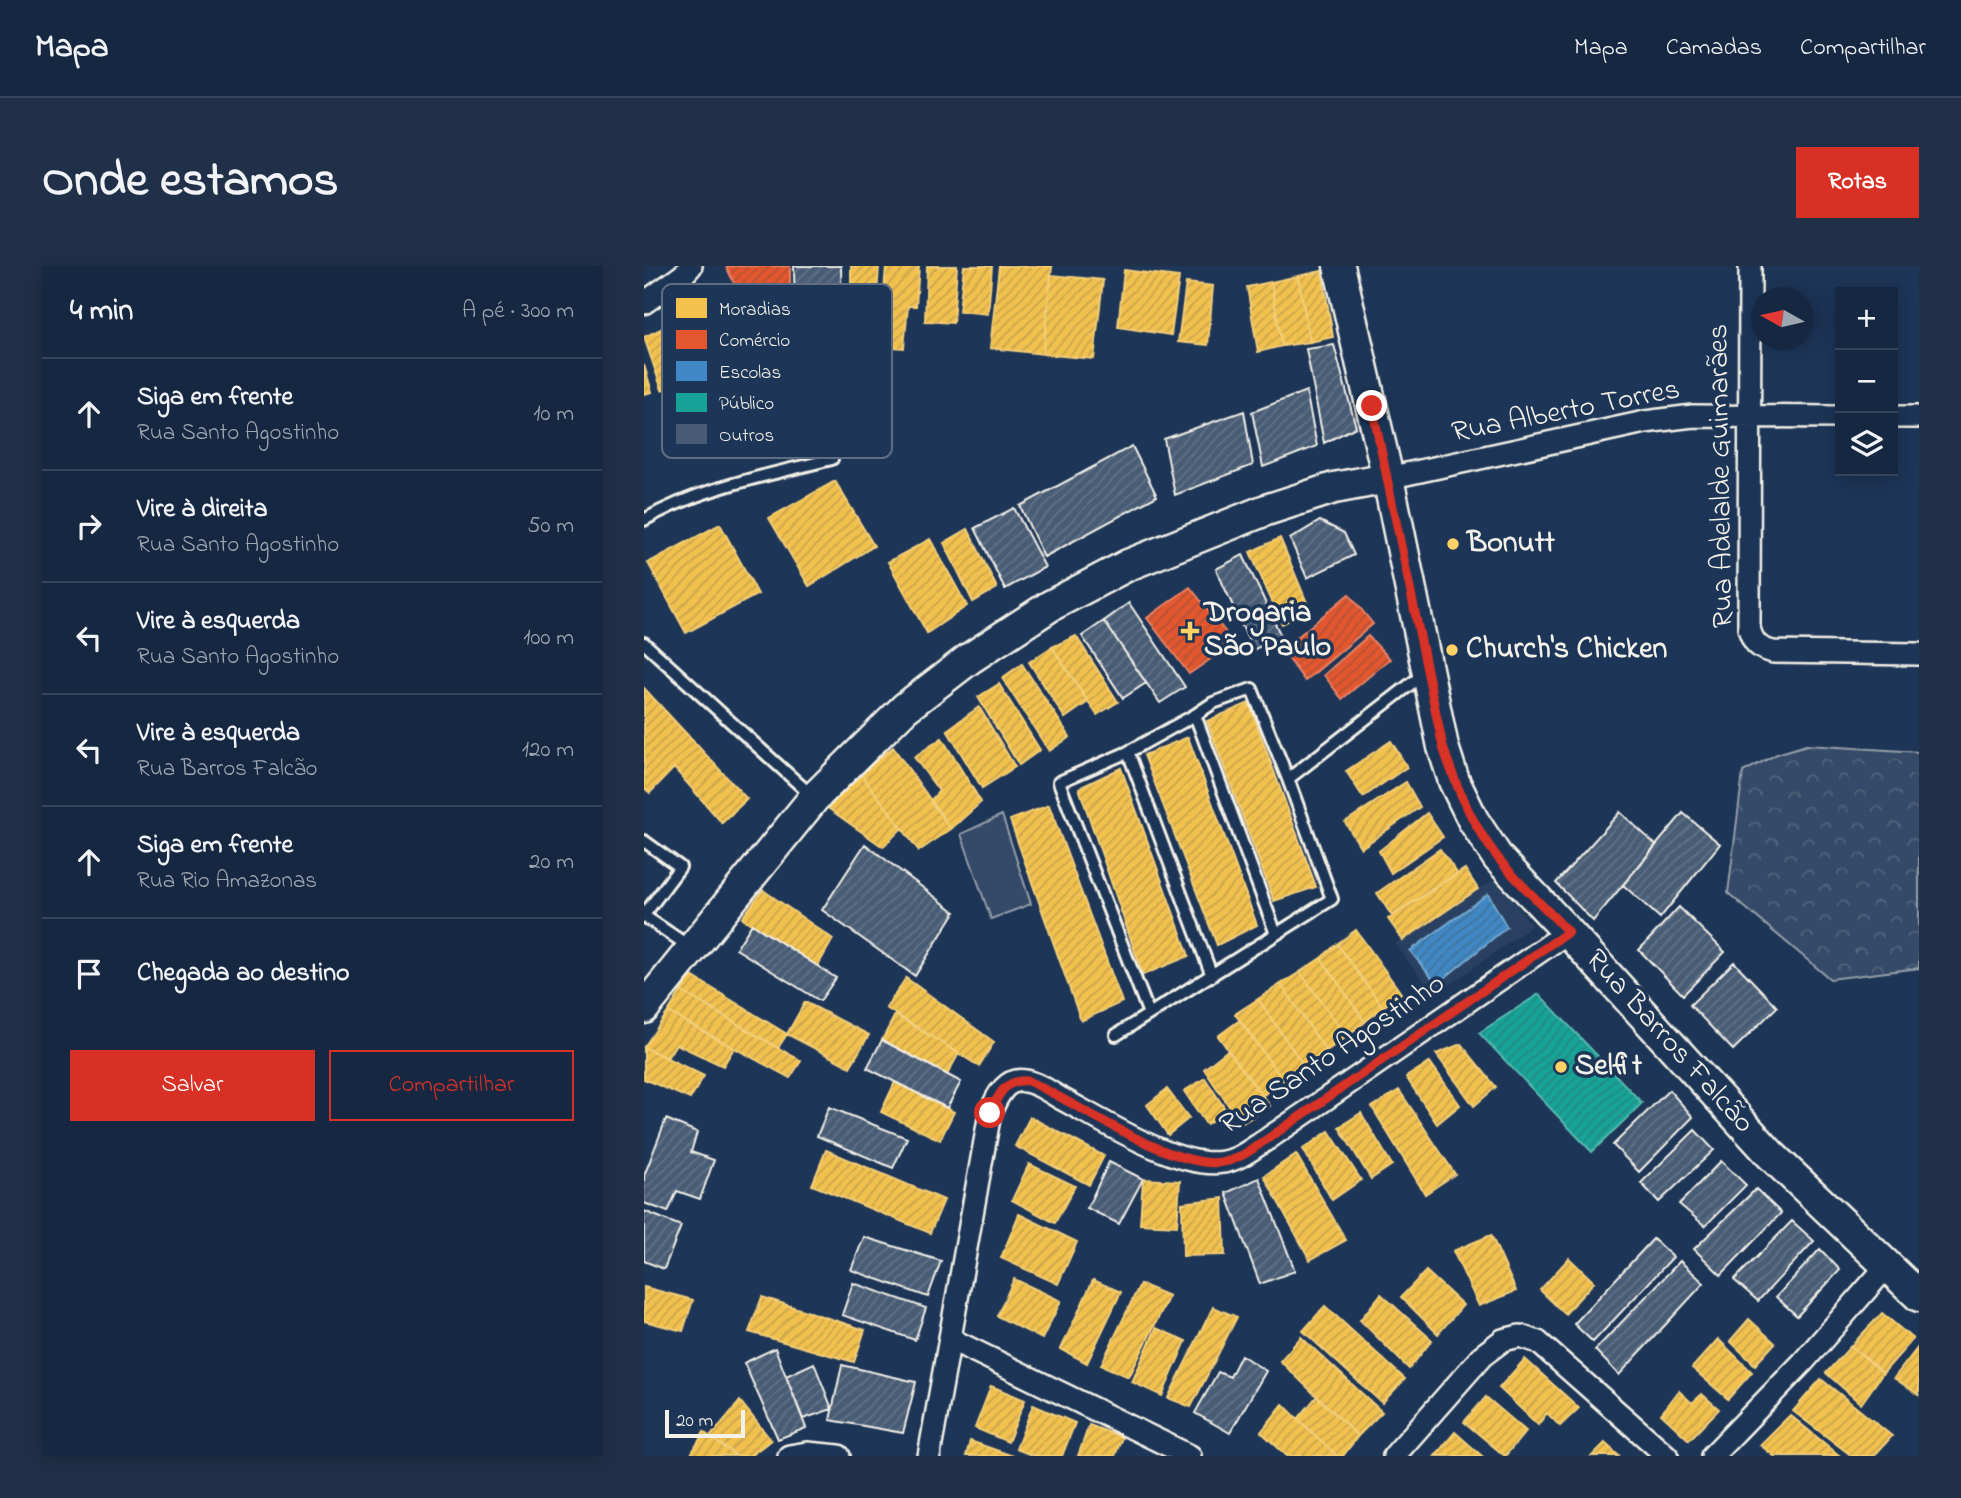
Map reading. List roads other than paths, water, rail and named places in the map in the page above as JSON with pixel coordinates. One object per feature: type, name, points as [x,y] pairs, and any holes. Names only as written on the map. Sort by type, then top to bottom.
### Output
[{"type":"street","points":[[670,284],[691,266]]},
{"type":"street","name":"Rua Barros Falcão","points":[[1339,266],[1388,478],[1443,747],[1454,781],[1473,820],[1498,858],[1771,1155],[1919,1296]]},
{"type":"street","name":"Rua Adelalde Guimarães","points":[[1750,266],[1749,628],[1752,642],[1773,652],[1919,654]]},
{"type":"street","points":[[644,303],[662,290]]},
{"type":"street","name":"Rua Alberto Torres","points":[[1388,478],[1645,422],[1693,416],[1835,417]]},
{"type":"street","points":[[1898,417],[1919,417]]},
{"type":"street","points":[[645,1005],[814,798],[905,708],[969,659],[1050,606],[1128,565],[1266,510],[1334,488],[1388,478]]},
{"type":"street","name":"Rua Santo Agostinho","points":[[929,1456],[990,1113],[996,1099],[1009,1083],[1018,1080],[1037,1085],[1126,1132],[1183,1158],[1198,1162],[1224,1162],[1266,1140],[1568,932]]},
{"type":"street","points":[[1712,1456],[1803,1362],[1886,1267]]},
{"type":"street","points":[[1394,1456],[1483,1355],[1503,1340],[1520,1336],[1538,1342],[1667,1456]]},
{"type":"street","points":[[950,1339],[1190,1456]]},
{"type":"street","points":[[789,1456],[807,1453],[839,1456]]},
{"type":"lane","points":[[644,520],[695,495],[832,459]]},
{"type":"lane","points":[[644,643],[814,798]]},
{"type":"lane","points":[[1288,779],[1427,672]]},
{"type":"lane","points":[[1115,1035],[1212,976],[1332,899],[1252,689],[1213,702],[1128,752],[1059,782],[1149,1014]]},
{"type":"lane","points":[[1195,715],[1276,934]]},
{"type":"lane","points":[[1128,752],[1212,976]]},
{"type":"lane","points":[[644,841],[680,867],[644,915],[692,949]]},
{"type":"place","name":"Bonutt","points":[[1453,544]]},
{"type":"place","name":"Drogaria São Paulo","points":[[1190,631]]},
{"type":"place","name":"Church's Chicken","points":[[1452,650]]},
{"type":"place","name":"Selfit","points":[[1561,1067]]}]
